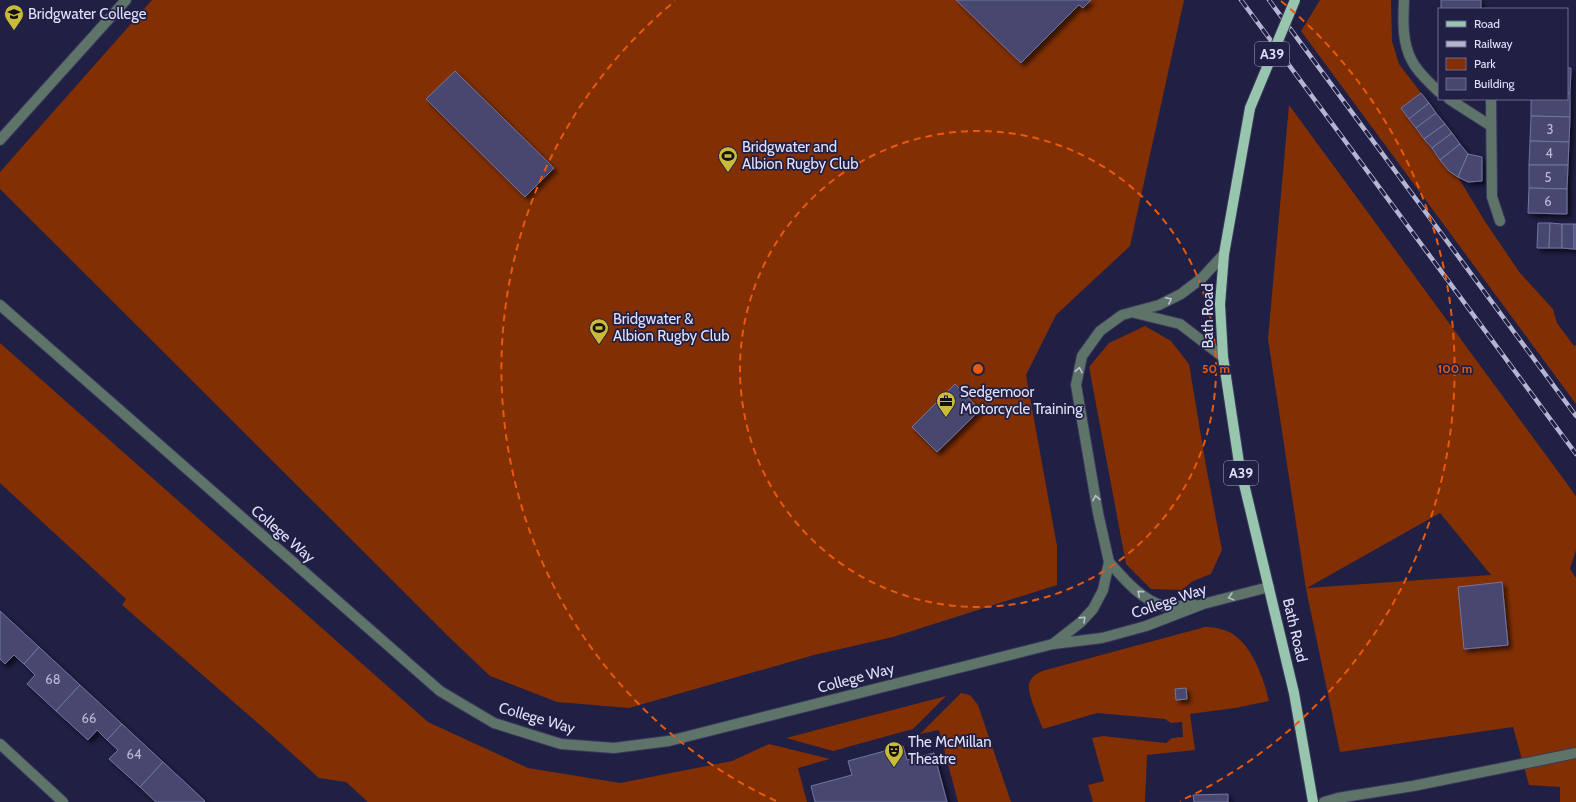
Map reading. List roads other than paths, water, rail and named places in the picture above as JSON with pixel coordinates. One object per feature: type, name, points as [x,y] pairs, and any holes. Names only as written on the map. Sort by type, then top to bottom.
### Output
[{"type":"main road","name":"Bath Road","points":[[1294,0],[1250,108],[1224,254],[1220,304],[1223,357],[1239,463],[1294,693],[1314,802]]},
{"type":"street","points":[[0,140],[126,0]]},
{"type":"street","points":[[1404,0],[1403,22],[1406,48],[1412,62],[1438,91]]},
{"type":"street","points":[[1451,100],[1491,126]]},
{"type":"street","points":[[1491,100],[1492,197],[1500,221]]},
{"type":"street","points":[[1053,644],[1081,622],[1093,609],[1102,590],[1109,562],[1098,513],[1076,385],[1082,356],[1100,331],[1122,315],[1159,305],[1180,294],[1202,278],[1224,254]]},
{"type":"street","name":"College Way","points":[[0,305],[440,691],[494,723],[561,744],[614,748],[662,742],[730,726],[983,660],[1053,644],[1102,638],[1146,626],[1203,604],[1269,587]]},
{"type":"street","points":[[1133,312],[1180,324],[1223,357]]},
{"type":"street","points":[[1109,562],[1125,580],[1149,600],[1166,606],[1203,604]]},
{"type":"street","points":[[0,744],[63,802]]},
{"type":"street","points":[[1324,802],[1338,798],[1412,786],[1576,753]]},
{"type":"railway","points":[[1241,0],[1576,454]]},
{"type":"railway","points":[[1269,0],[1576,416]]},
{"type":"place","name":"Bridgwater College","points":[[14,31]]},
{"type":"place","name":"Bridgwater and Albion Rugby Club","points":[[728,173]]},
{"type":"place","name":"Bridgwater & Albion Rugby Club","points":[[599,345]]},
{"type":"place","name":"Sedgemoor Motorcycle Training","points":[[946,418]]},
{"type":"place","name":"The McMillan Theatre","points":[[894,768]]}]
